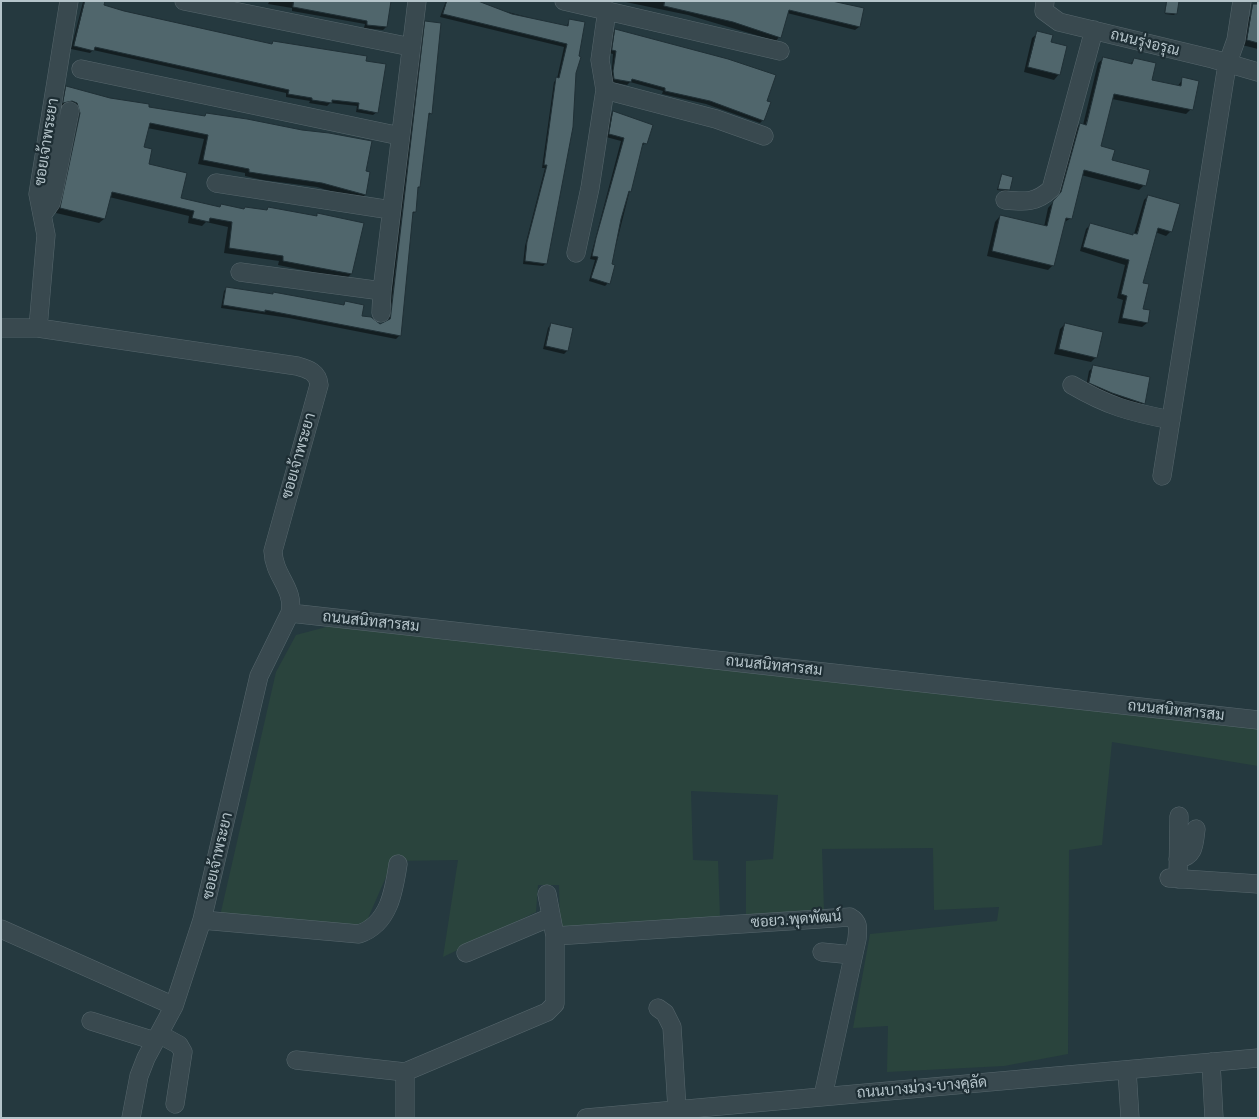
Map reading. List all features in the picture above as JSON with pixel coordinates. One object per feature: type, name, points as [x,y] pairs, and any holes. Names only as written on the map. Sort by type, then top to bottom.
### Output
[{"type":"street","name":"ซอยเจ้าพระยา","points":[[69,1],[56,134],[38,194],[46,236],[38,328],[297,366],[314,374],[318,378],[319,385],[273,552],[273,564],[290,594],[292,604],[290,613],[259,676],[202,920],[174,1006],[139,1076],[131,1118]]},
{"type":"street","points":[[184,1],[411,47]]},
{"type":"street","points":[[381,313],[391,210],[417,1]]},
{"type":"street","points":[[564,1],[780,51]]},
{"type":"street","name":"ถนนรุ่งอรุณ","points":[[1045,1],[1044,11],[1048,16],[1059,22],[1214,59],[1227,65],[1258,72]]},
{"type":"street","points":[[1162,476],[1227,65],[1236,40],[1242,1]]},
{"type":"street","points":[[576,253],[590,188],[604,90],[600,60],[607,10]]},
{"type":"street","points":[[1005,200],[1032,202],[1043,197],[1051,189],[1094,30]]},
{"type":"street","points":[[81,69],[400,136]]},
{"type":"street","points":[[604,90],[716,119],[764,136]]},
{"type":"street","points":[[56,134],[70,111]]},
{"type":"street","points":[[216,183],[391,210]]},
{"type":"street","points":[[240,272],[382,291]]},
{"type":"street","points":[[1,328],[38,328]]},
{"type":"street","points":[[1072,385],[1098,400],[1125,411],[1171,420]]},
{"type":"street","name":"ถนนสนิทสารสม","points":[[290,613],[1258,720]]},
{"type":"street","points":[[1179,816],[1178,859],[1174,878],[1258,884]]},
{"type":"street","points":[[1178,859],[1187,857],[1191,853],[1196,829]]},
{"type":"street","points":[[202,920],[359,934],[368,931],[378,923],[387,909],[394,891],[398,864]]},
{"type":"street","points":[[296,1060],[405,1072],[547,1012],[555,1004],[555,936],[547,894]]},
{"type":"street","points":[[466,953],[551,917]]},
{"type":"street","name":"ซอยว.พุดพัฒน์","points":[[555,936],[850,917],[856,920],[858,927],[853,955],[823,1096]]},
{"type":"street","points":[[1,929],[174,1006]]},
{"type":"street","points":[[822,952],[853,955]]},
{"type":"street","points":[[658,1008],[665,1013],[672,1027],[677,1108]]},
{"type":"street","points":[[91,1021],[157,1037],[180,1045],[183,1052],[176,1104]]},
{"type":"street","name":"ถนนบางม่วง-บางคูลัด","points":[[586,1118],[677,1108],[716,1111],[823,1096],[1258,1058]]},
{"type":"street","points":[[1211,1062],[1214,1118]]},
{"type":"street","points":[[1127,1070],[1130,1118]]},
{"type":"street","points":[[405,1072],[405,1118]]},
{"type":"green space","points":[[330,626],[1258,727],[1258,766],[1112,742],[1102,845],[1069,850],[1068,1054],[1004,1066],[887,1072],[888,1026],[853,1028],[870,934],[997,921],[999,907],[934,910],[933,848],[822,849],[824,911],[746,915],[746,861],[773,859],[778,795],[691,791],[693,860],[718,861],[720,918],[560,927],[559,885],[538,885],[536,912],[443,957],[458,860],[393,861],[365,925],[220,916],[276,672],[296,635]]},
{"type":"building","points":[[85,1],[105,1],[104,5],[124,11],[272,44],[273,41],[367,56],[366,61],[386,64],[378,113],[358,109],[359,103],[332,100],[332,103],[312,100],[312,98],[288,94],[289,90],[95,47],[94,51],[74,46]]},
{"type":"building","points":[[294,1],[391,1],[387,27],[367,25],[367,21],[293,7]]},
{"type":"building","points":[[447,1],[478,1],[512,14],[568,26],[569,19],[585,22],[579,56],[581,57],[576,73],[573,127],[547,264],[525,261],[527,242],[547,165],[544,165],[556,77],[559,78],[567,44],[443,14]]},
{"type":"building","points":[[665,1],[832,1],[864,8],[860,27],[789,10],[781,38],[733,22],[664,6]]},
{"type":"building","points":[[1167,1],[1179,1],[1177,14],[1165,13]]},
{"type":"building","points":[[1253,4],[1258,4],[1258,43],[1247,40]]},
{"type":"building","points":[[425,21],[441,23],[432,114],[429,113],[416,212],[413,212],[401,336],[265,310],[265,312],[223,305],[226,287],[273,294],[273,292],[344,305],[345,301],[364,305],[362,316],[371,317],[380,324],[390,319]]},
{"type":"building","points":[[615,29],[728,59],[776,75],[767,101],[771,102],[764,121],[710,101],[665,91],[665,88],[632,79],[631,82],[614,79],[613,71],[616,51],[612,50]]},
{"type":"building","points":[[1037,31],[1053,35],[1051,42],[1067,46],[1060,75],[1028,67]]},
{"type":"building","points":[[1103,57],[1132,64],[1134,58],[1156,63],[1152,80],[1181,86],[1182,77],[1199,81],[1193,110],[1114,94],[1101,146],[1115,150],[1112,160],[1150,170],[1146,186],[1084,170],[1072,219],[1066,218],[1054,266],[992,251],[1000,215],[1047,226],[1053,201],[1061,192],[1080,123],[1086,125]]},
{"type":"building","points":[[66,86],[110,98],[149,104],[149,107],[205,116],[206,113],[247,119],[372,141],[366,171],[370,172],[366,195],[322,183],[249,172],[249,169],[203,160],[208,135],[150,123],[144,147],[152,149],[149,164],[187,173],[181,198],[220,207],[221,204],[244,209],[245,207],[267,210],[268,207],[317,216],[317,213],[364,223],[352,274],[283,261],[283,256],[229,248],[232,222],[210,218],[209,222],[192,218],[194,211],[112,192],[105,219],[60,208],[80,113],[77,103],[72,101],[63,103]]},
{"type":"building","points":[[613,111],[653,125],[647,144],[643,143],[631,192],[629,191],[621,219],[612,264],[615,265],[610,284],[591,278],[598,257],[592,256],[596,238],[624,138],[609,134]]},
{"type":"building","points":[[1002,174],[1013,177],[1010,190],[998,189]]},
{"type":"building","points":[[1148,195],[1180,204],[1172,232],[1158,228],[1143,283],[1149,284],[1143,309],[1150,310],[1148,323],[1122,318],[1127,296],[1121,294],[1129,260],[1083,247],[1090,223],[1133,235],[1133,233],[1137,234]]},
{"type":"building","points":[[551,323],[573,328],[568,351],[546,346]]},
{"type":"building","points":[[1065,323],[1103,332],[1097,358],[1059,349]]},
{"type":"building","points":[[1093,365],[1150,377],[1145,404],[1089,383]]}]
